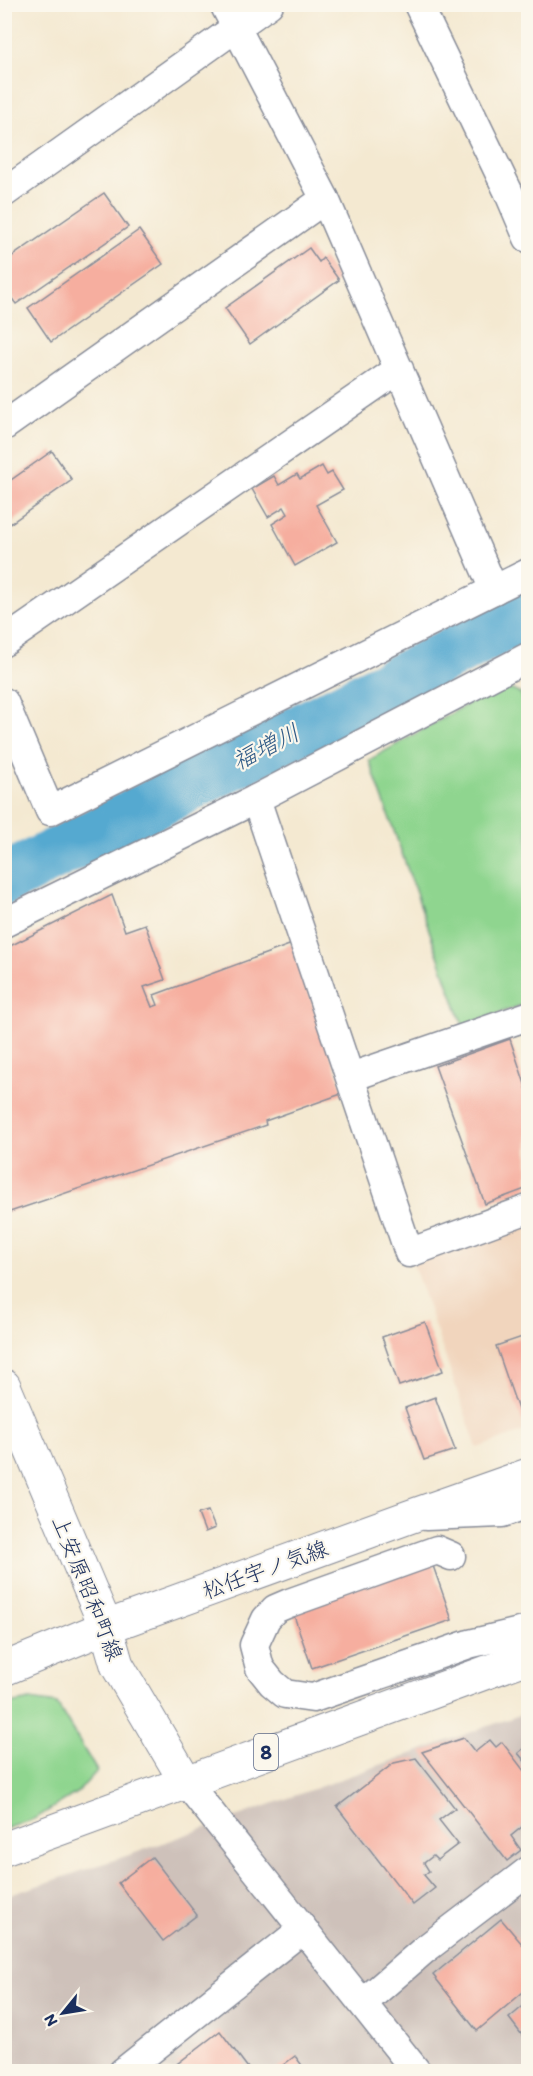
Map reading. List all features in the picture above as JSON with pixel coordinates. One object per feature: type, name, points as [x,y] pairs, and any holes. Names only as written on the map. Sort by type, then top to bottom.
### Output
[{"type":"main road","name":"上安原昭和町線","points":[[4,1386],[106,1627],[117,1665],[186,1782]]},
{"type":"main road","name":"松任宇ノ気線","points":[[4,1669],[106,1627],[528,1476]]},
{"type":"main road","name":"8","points":[[4,1849],[528,1657]]},
{"type":"street","points":[[4,193],[230,16],[269,4]]},
{"type":"street","points":[[418,4],[508,191],[528,238]]},
{"type":"street","points":[[230,16],[325,199],[494,590]]},
{"type":"street","points":[[4,426],[325,199]]},
{"type":"street","points":[[4,642],[399,369]]},
{"type":"street","points":[[4,702],[50,811],[528,573]]},
{"type":"street","points":[[4,923],[527,662]]},
{"type":"street","points":[[256,799],[409,1253],[528,1209]]},
{"type":"street","points":[[351,1077],[528,1016]]},
{"type":"street","points":[[409,1517],[502,1513],[528,1504]]},
{"type":"street","points":[[451,1556],[437,1550],[275,1609],[266,1619],[254,1645],[260,1668],[285,1694],[313,1698],[469,1644],[528,1630]]},
{"type":"street","points":[[186,1782],[364,2002],[417,2072]]},
{"type":"street","points":[[364,2002],[424,1950],[528,1871]]},
{"type":"street","points":[[123,2072],[303,1929]]},
{"type":"shaded area","points":[[528,1221],[528,1430],[477,1448],[412,1261]]},
{"type":"shaded area","points":[[528,1712],[528,2071],[5,2071],[4,1897],[138,1852]]},
{"type":"green space","points":[[501,685],[521,694],[528,716],[528,1003],[463,1026],[369,760]]},
{"type":"green space","points":[[30,1700],[57,1704],[97,1771],[78,1792],[36,1818],[5,1829],[5,1705]]},
{"type":"building","points":[[104,193],[128,227],[16,304],[4,288],[4,262]]},
{"type":"building","points":[[139,230],[163,264],[51,342],[28,308]]},
{"type":"building","points":[[309,248],[319,262],[323,258],[339,280],[250,344],[225,308]]},
{"type":"building","points":[[52,451],[72,480],[4,528],[4,485]]},
{"type":"building","points":[[322,466],[327,475],[332,472],[343,490],[316,505],[337,542],[295,566],[272,524],[288,514],[284,507],[268,517],[252,489],[274,476],[279,485],[297,474],[300,479]]},
{"type":"building","points":[[112,895],[125,931],[145,924],[165,980],[144,987],[152,1007],[158,1005],[154,995],[292,944],[344,1093],[265,1121],[266,1125],[4,1214],[4,949]]},
{"type":"building","points":[[510,1039],[528,1093],[528,1188],[485,1204],[435,1066]]},
{"type":"building","points":[[425,1322],[443,1371],[399,1386],[382,1337]]},
{"type":"building","points":[[528,1335],[528,1418],[522,1421],[496,1346]]},
{"type":"building","points":[[435,1397],[455,1450],[424,1460],[405,1408]]},
{"type":"building","points":[[208,1511],[215,1528],[205,1532],[198,1514]]},
{"type":"building","points":[[431,1560],[452,1620],[312,1668],[292,1610]]},
{"type":"building","points":[[464,1738],[475,1752],[490,1740],[496,1747],[502,1742],[528,1776],[528,1822],[511,1836],[521,1850],[507,1861],[422,1752]]},
{"type":"building","points":[[528,1745],[528,1765],[518,1753]]},
{"type":"building","points":[[416,1758],[455,1808],[439,1820],[458,1844],[437,1860],[433,1856],[424,1863],[429,1871],[424,1875],[435,1888],[413,1905],[337,1807],[394,1763]]},
{"type":"building","points":[[152,1857],[197,1915],[163,1941],[118,1883]]},
{"type":"building","points":[[501,1919],[528,1951],[528,1988],[477,2031],[433,1975]]},
{"type":"building","points":[[528,2002],[528,2043],[509,2018]]},
{"type":"building","points":[[220,2031],[251,2072],[183,2072],[177,2064]]},
{"type":"building","points":[[295,2056],[307,2072],[274,2072]]},
{"type":"waterway","name":"福増川","points":[[4,880],[528,614]]}]
